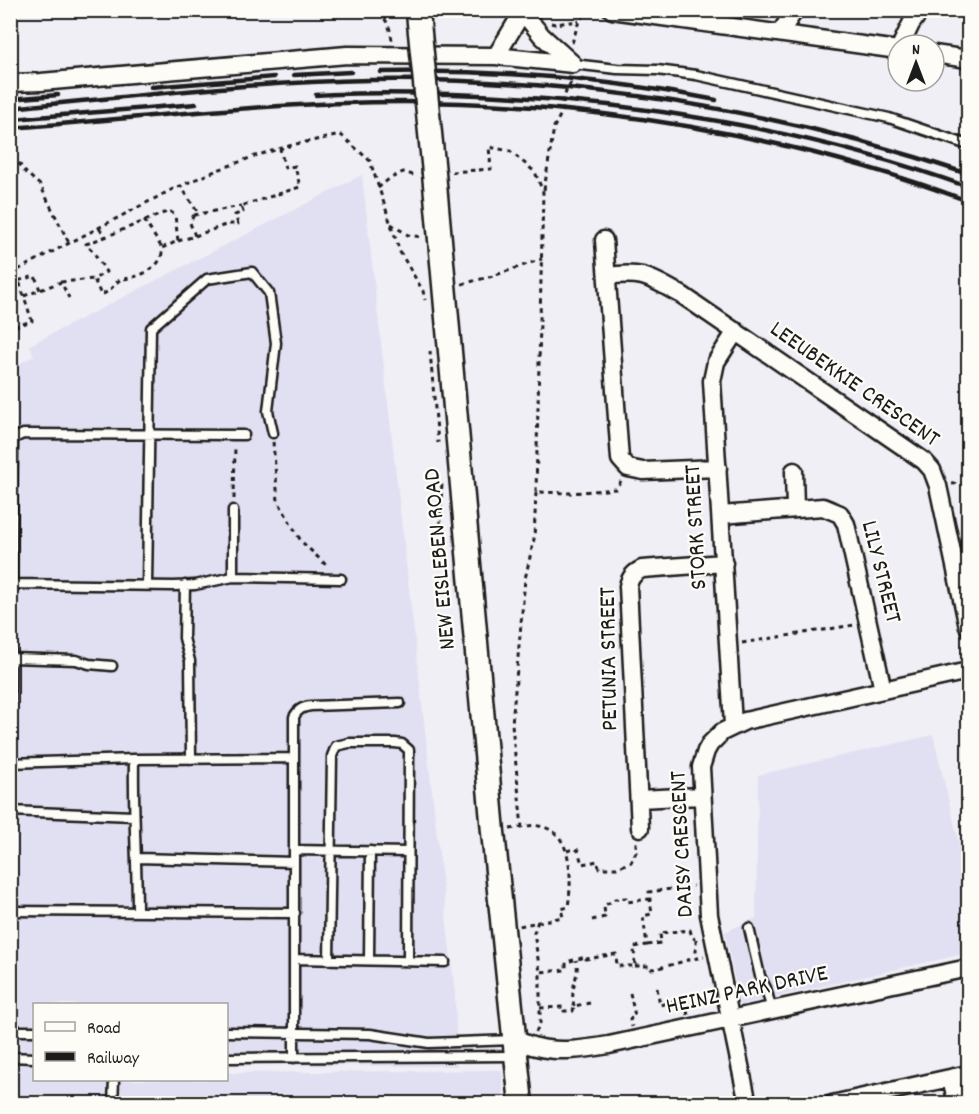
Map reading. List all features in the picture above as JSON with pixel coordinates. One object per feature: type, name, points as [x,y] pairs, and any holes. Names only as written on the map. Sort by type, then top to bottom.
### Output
[{"type":"main road","name":"NEW EISLEBEN ROAD","points":[[417,12],[434,173],[502,927],[523,1046],[520,1104]]},
{"type":"street","points":[[612,10],[666,14],[886,48]]},
{"type":"street","points":[[780,33],[795,10]]},
{"type":"street","points":[[907,33],[921,10]]},
{"type":"street","points":[[496,56],[521,12],[542,36],[573,64]]},
{"type":"street","points":[[10,83],[339,55],[496,56],[573,64]]},
{"type":"street","points":[[946,56],[969,59]]},
{"type":"street","points":[[604,240],[618,454],[622,464],[628,468],[643,471],[718,468]]},
{"type":"street","name":"LEEUBEKKIE CRESCENT","points":[[607,276],[628,273],[644,275],[690,300],[924,461],[932,470],[938,486],[963,572],[969,627]]},
{"type":"street","name":"STORK STREET","points":[[733,725],[712,373],[716,362],[736,331]]},
{"type":"street","points":[[794,471],[795,509]]},
{"type":"street","name":"LILY STREET","points":[[721,515],[823,507],[833,510],[844,519],[883,690]]},
{"type":"street","name":"PETUNIA STREET","points":[[640,828],[628,586],[630,579],[634,573],[642,569],[724,563]]},
{"type":"street","name":"DAISY CRESCENT","points":[[748,1104],[709,915],[701,796],[701,767],[706,751],[722,732],[745,721],[969,671]]},
{"type":"street","points":[[639,799],[701,796]]},
{"type":"street","name":"HEINZ PARK DRIVE","points":[[523,1046],[588,1048],[636,1040],[969,968]]},
{"type":"street","points":[[832,1104],[969,1074]]},
{"type":"street","points":[[951,1078],[957,1104]]},
{"type":"lane","points":[[573,64],[696,75],[889,118],[969,145]]},
{"type":"lane","points":[[147,585],[151,328],[207,279],[252,272],[269,293],[276,343],[268,411],[273,433]]},
{"type":"lane","points":[[10,735],[12,442],[15,434],[239,435]]},
{"type":"lane","points":[[233,510],[233,578]]},
{"type":"lane","points":[[11,584],[185,585],[233,578],[340,579]]},
{"type":"lane","points":[[185,585],[184,638],[190,661],[191,759]]},
{"type":"lane","points":[[11,658],[76,660],[89,664],[112,666]]},
{"type":"lane","points":[[294,1058],[294,717],[297,711],[311,706],[400,703]]},
{"type":"lane","points":[[329,960],[333,749],[342,743],[384,743],[402,744],[409,750],[408,961]]},
{"type":"lane","points":[[10,763],[135,759],[293,759]]},
{"type":"lane","points":[[135,759],[133,816],[137,858],[136,912]]},
{"type":"lane","points":[[10,811],[133,816]]},
{"type":"lane","points":[[294,850],[408,852]]},
{"type":"lane","points":[[369,960],[370,851]]},
{"type":"lane","points":[[137,858],[294,862]]},
{"type":"lane","points":[[10,911],[295,913]]},
{"type":"lane","points":[[749,928],[760,976],[772,1011]]},
{"type":"lane","points":[[295,959],[445,962]]},
{"type":"lane","points":[[10,1031],[33,1031]]},
{"type":"lane","points":[[228,1032],[370,1034],[429,1043],[523,1046]]},
{"type":"lane","points":[[403,1056],[405,1040]]},
{"type":"lane","points":[[228,1058],[403,1056],[523,1046]]},
{"type":"lane","points":[[10,1057],[33,1058]]},
{"type":"lane","points":[[113,1104],[114,1081]]},
{"type":"path","points":[[522,828],[512,724],[525,579],[534,539],[543,192],[554,127],[563,110],[567,88],[573,80],[571,45],[579,21],[588,10]]},
{"type":"path","points":[[368,11],[380,14],[390,26],[395,57]]},
{"type":"path","points":[[10,274],[214,171],[280,149],[341,135],[370,161],[400,252],[423,291],[426,310]]},
{"type":"path","points":[[10,147],[23,170],[40,185],[69,243]]},
{"type":"path","points":[[378,188],[403,172],[414,176],[491,170],[489,147],[510,150],[535,172],[543,192]]},
{"type":"path","points":[[194,215],[241,206],[300,187],[296,166],[285,168],[280,149]]},
{"type":"path","points":[[181,186],[196,210],[190,223],[195,236]]},
{"type":"path","points":[[162,248],[228,224],[238,224],[235,215],[243,212],[241,206]]},
{"type":"path","points":[[24,296],[61,282],[94,279],[106,273],[103,266],[96,260],[94,252],[88,249],[86,244],[169,211],[175,215],[178,241]]},
{"type":"path","points":[[94,279],[101,295],[111,290],[117,281],[147,271],[160,262],[163,255],[162,248],[144,220]]},
{"type":"path","points":[[390,223],[408,235],[440,239]]},
{"type":"path","points":[[99,228],[105,237]]},
{"type":"path","points":[[461,273],[462,285],[542,259]]},
{"type":"path","points":[[10,283],[35,276],[40,290]]},
{"type":"path","points":[[10,320],[14,319],[16,326],[32,321],[19,281]]},
{"type":"path","points":[[61,282],[69,298]]},
{"type":"path","points":[[429,343],[439,448]]},
{"type":"path","points":[[273,433],[278,501],[301,541],[340,579]]},
{"type":"path","points":[[233,510],[239,435]]},
{"type":"path","points":[[536,492],[571,493],[616,489],[628,468]]},
{"type":"path","points":[[440,525],[442,481]]},
{"type":"path","points":[[728,645],[868,622]]},
{"type":"path","points":[[493,832],[538,825],[555,831],[567,851],[571,887],[568,907],[561,909],[563,917],[502,927]]},
{"type":"path","points":[[567,851],[578,850],[582,864],[598,861],[599,868],[617,868],[631,862],[636,852],[640,828]]},
{"type":"path","points":[[646,945],[643,916],[652,914],[649,892],[706,883]]},
{"type":"path","points":[[592,920],[605,917],[604,906],[615,899],[626,898],[627,902],[649,899]]},
{"type":"path","points":[[523,1046],[538,1030],[540,972],[534,933],[538,921]]},
{"type":"path","points":[[635,966],[634,947],[662,944],[660,933],[690,930],[695,939]]},
{"type":"path","points":[[540,972],[566,969],[566,962],[580,958],[616,954],[617,966],[650,966],[651,969],[717,954]]},
{"type":"path","points":[[540,1008],[564,1007],[564,1011],[573,1011],[572,989],[578,972],[576,960]]},
{"type":"path","points":[[657,988],[660,1005],[684,999],[692,1028]]},
{"type":"path","points":[[630,993],[635,1016],[630,1019],[636,1040]]},
{"type":"path","points":[[574,1006],[590,1003]]},
{"type":"shaded area","points":[[362,175],[455,994],[457,1066],[228,1065],[228,1003],[33,1003],[33,1081],[228,1081],[228,1073],[502,1070],[504,1103],[128,1104],[127,1095],[126,1103],[11,1104],[11,368],[34,356],[30,345]]},
{"type":"shaded area","points":[[933,735],[968,881],[968,953],[740,1005],[725,932],[756,918],[758,775]]},
{"type":"railway","points":[[294,75],[351,72]]},
{"type":"railway","points":[[381,72],[465,72],[549,77],[633,86],[716,100]]},
{"type":"railway","points":[[151,87],[274,77]]},
{"type":"railway","points":[[10,108],[325,81],[446,81],[522,84],[598,91],[748,115],[822,131],[968,174]]},
{"type":"railway","points":[[316,95],[452,94],[583,102],[648,110],[714,120],[843,148],[968,187]]},
{"type":"railway","points":[[10,99],[58,95]]},
{"type":"railway","points":[[10,128],[256,108],[355,103],[404,102],[547,108],[691,127],[762,141],[901,178],[968,201]]},
{"type":"railway","points":[[13,119],[196,104]]}]
